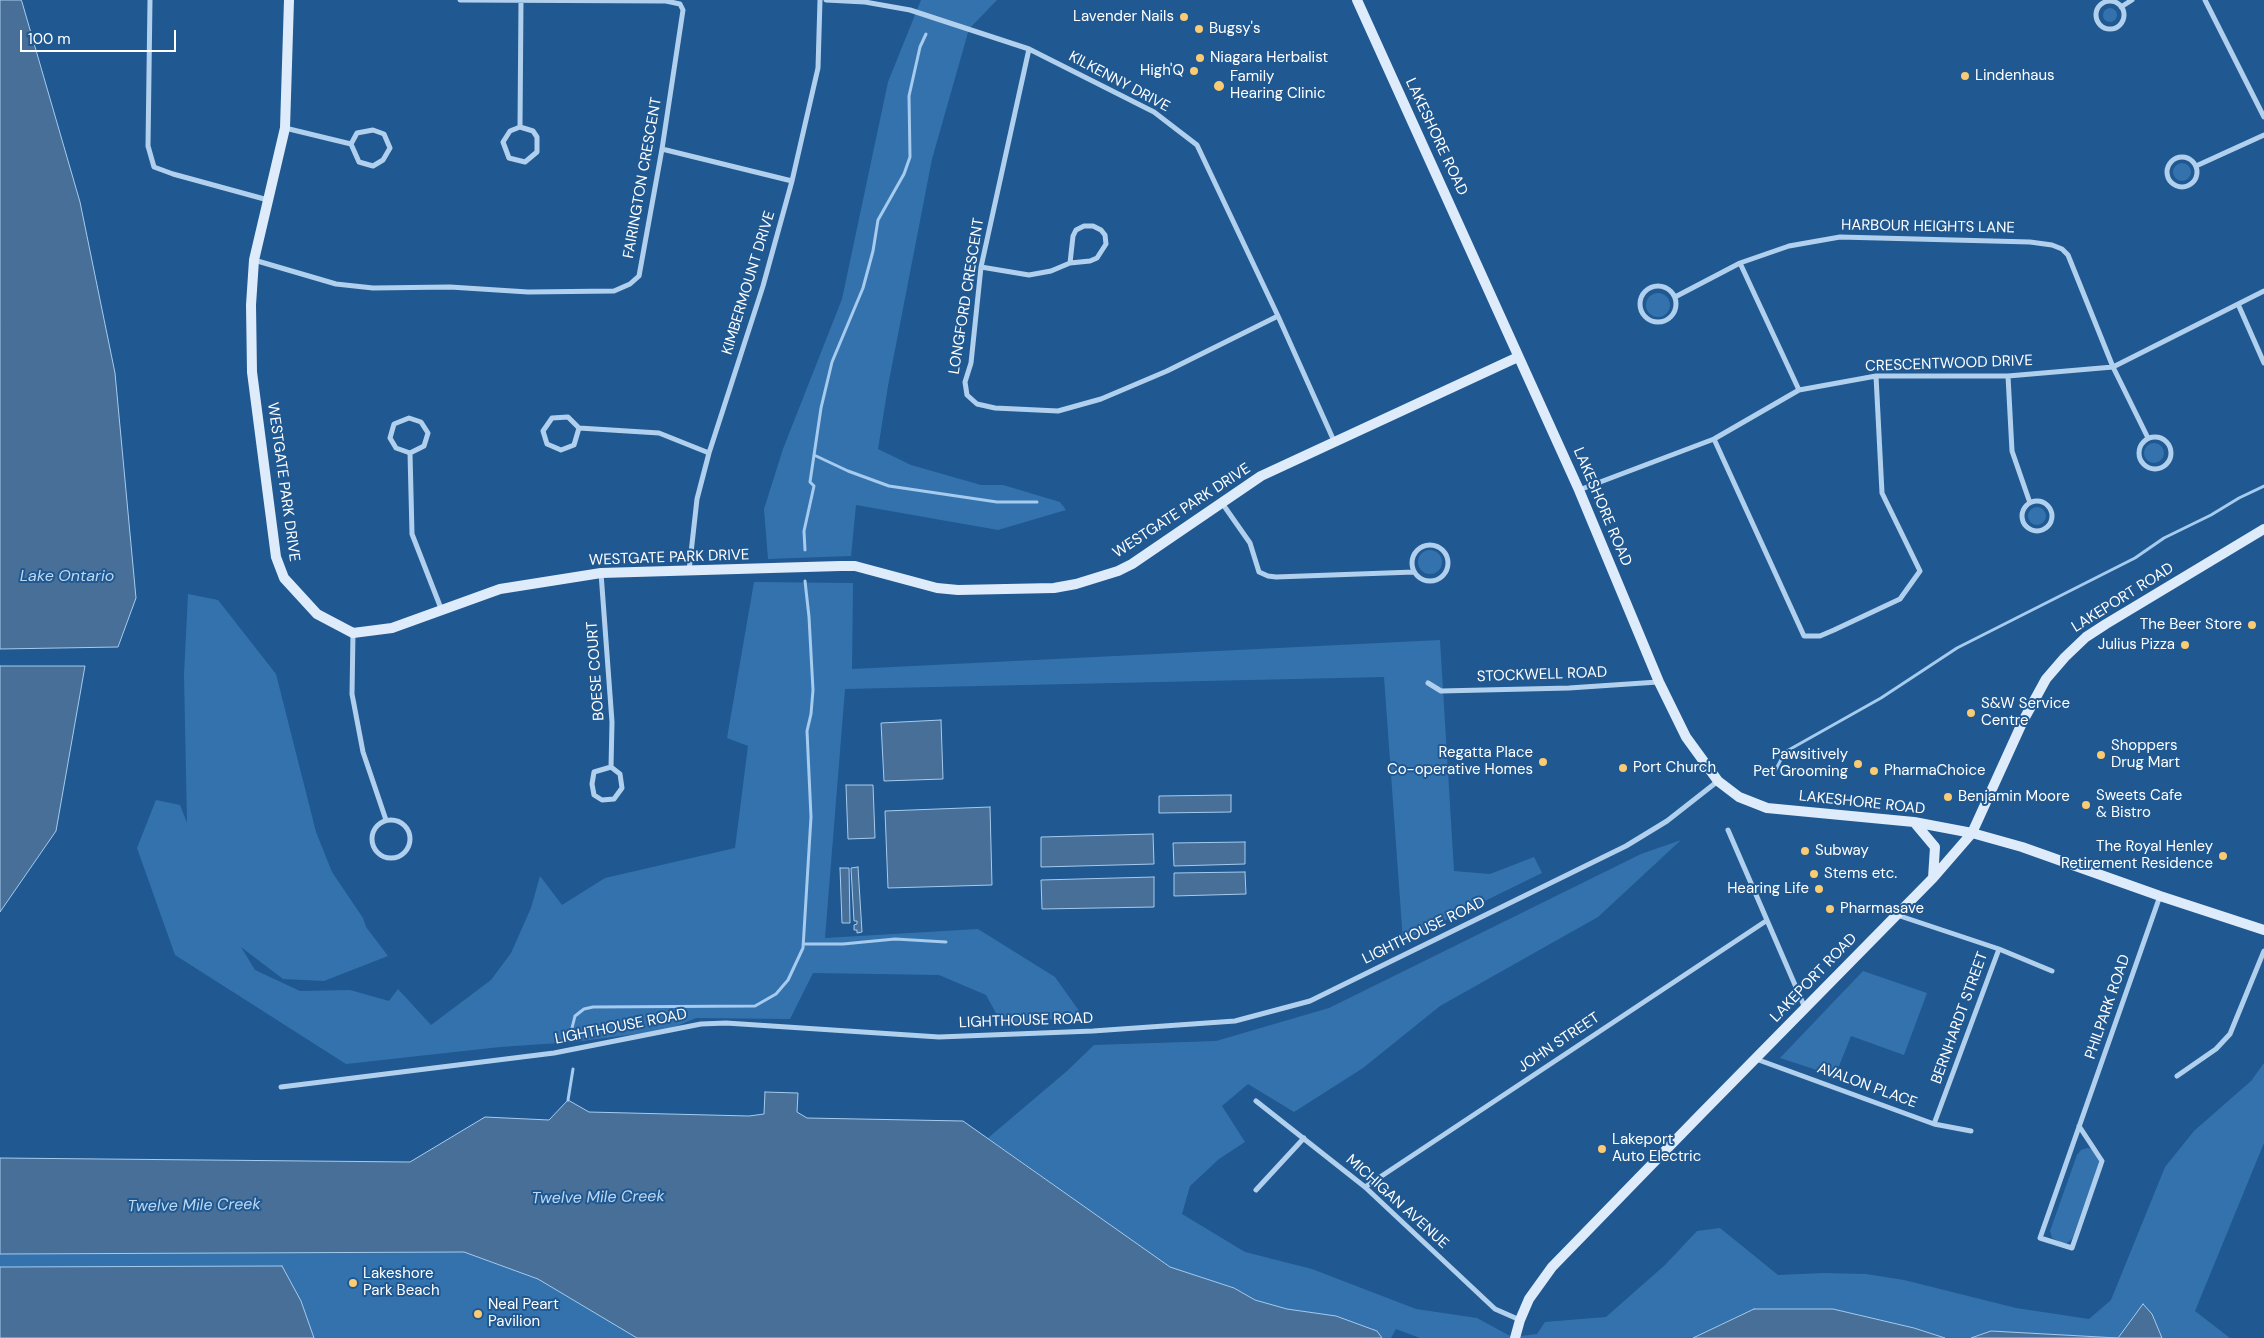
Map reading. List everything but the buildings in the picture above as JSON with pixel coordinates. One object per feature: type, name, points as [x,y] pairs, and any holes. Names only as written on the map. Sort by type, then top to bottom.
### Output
[{"type":"main road","name":"WESTGATE PARK DRIVE","points":[[289,0],[285,128],[254,260],[250,305],[252,372],[276,557],[284,578],[317,614],[354,632],[392,628],[500,590],[601,573],[847,566],[937,588],[958,590],[1054,588],[1076,584],[1118,571],[1261,476],[1518,357]]},
{"type":"main road","name":"LAKESHORE ROAD","points":[[1357,0],[1579,490],[1659,682],[1686,737],[1718,781],[1740,797],[1767,808],[1914,822],[1972,833],[2022,847],[2160,896],[2264,930]]},
{"type":"main road","name":"LAKEPORT ROAD","points":[[1515,1338],[1529,1299],[1552,1268],[1934,878],[1972,833],[2023,721],[2046,679],[2065,656],[2086,637],[2106,624],[2264,528]]},
{"type":"main road","points":[[1914,822],[1935,847],[1934,878]]},
{"type":"street","points":[[150,0],[148,146],[154,167],[268,200]]},
{"type":"street","name":"FAIRINGTON CRESCENT","points":[[254,260],[336,284],[373,288],[450,287],[528,292],[614,291],[630,284],[639,276],[662,149],[683,10],[680,4],[666,1],[521,2],[460,0]]},
{"type":"street","name":"KIMBERMOUNT DRIVE","points":[[689,571],[697,499],[708,453],[763,286],[792,181],[818,68],[820,0]]},
{"type":"street","name":"KILKENNY DRIVE","points":[[826,0],[865,2],[910,10],[1029,50],[1154,112],[1197,145],[1278,316],[1334,441]]},
{"type":"street","points":[[2122,7],[2132,0]]},
{"type":"street","points":[[2205,0],[2264,117]]},
{"type":"street","points":[[2110,1],[2122,7],[2124,16],[2116,27],[2107,28],[2099,23],[2097,10],[2102,3],[2110,1]]},
{"type":"street","points":[[520,127],[521,2]]},
{"type":"street","name":"LONGFORD CRESCENT","points":[[1029,50],[981,267],[972,363],[965,382],[967,395],[977,404],[995,408],[1058,410],[1101,399],[1168,371],[1278,316]]},
{"type":"street","points":[[520,127],[533,131],[537,137],[537,152],[526,162],[509,158],[503,142],[510,131],[520,127]]},
{"type":"street","points":[[285,128],[351,144]]},
{"type":"street","points":[[373,130],[384,134],[390,148],[383,160],[373,166],[359,162],[351,144],[357,133],[373,130]]},
{"type":"street","points":[[2196,166],[2264,135]]},
{"type":"street","points":[[662,149],[792,181]]},
{"type":"street","points":[[2185,157],[2196,166],[2197,171],[2194,181],[2186,186],[2176,186],[2169,179],[2167,169],[2176,158],[2185,157]]},
{"type":"street","points":[[981,267],[1029,275],[1051,271],[1070,262],[1097,258],[1106,244],[1105,235],[1101,230],[1084,226],[1076,230],[1073,236],[1070,262]]},
{"type":"street","name":"HARBOUR HEIGHTS LANE","points":[[1675,297],[1740,263],[1789,246],[1840,237],[2030,242],[2052,245],[2062,249],[2068,255],[2113,366],[2148,438]]},
{"type":"street","points":[[1740,263],[1799,390]]},
{"type":"street","points":[[1654,287],[1666,288],[1675,297],[1676,308],[1670,318],[1665,321],[1649,320],[1642,311],[1641,299],[1644,294],[1654,287]]},
{"type":"street","name":"CRESCENTWOOD DRIVE","points":[[1579,490],[1714,439],[1799,390],[1876,376],[2008,376],[2113,366],[2264,291]]},
{"type":"street","points":[[2238,304],[2264,363]]},
{"type":"street","points":[[1714,439],[1804,636],[1820,636],[1900,599],[1920,571],[1882,493],[1876,376]]},
{"type":"street","points":[[2008,376],[2012,451],[2030,503]]},
{"type":"street","points":[[580,428],[574,446],[561,450],[547,444],[543,431],[552,418],[568,417],[580,428],[659,433],[708,453]]},
{"type":"street","points":[[409,418],[421,422],[428,433],[424,446],[410,453],[396,448],[390,438],[394,424],[409,418]]},
{"type":"street","points":[[2148,438],[2162,438],[2169,445],[2170,455],[2166,464],[2162,467],[2151,468],[2142,462],[2139,457],[2140,446],[2148,438]]},
{"type":"street","points":[[410,453],[412,534],[442,611]]},
{"type":"street","points":[[2040,501],[2048,506],[2052,515],[2050,525],[2046,528],[2032,531],[2024,524],[2022,515],[2026,506],[2030,503],[2040,501]]},
{"type":"street","points":[[1222,503],[1250,543],[1260,572],[1268,576],[1414,572],[1423,580],[1429,581],[1440,578],[1447,568],[1447,556],[1439,547],[1428,544],[1417,550],[1412,560],[1414,572]]},
{"type":"street","name":"BOESE COURT","points":[[601,573],[612,722],[611,767]]},
{"type":"street","points":[[354,632],[352,694],[363,752],[386,820]]},
{"type":"street","name":"STOCKWELL ROAD","points":[[1428,683],[1441,690],[1568,688],[1659,682]]},
{"type":"street","name":"BOESE COURT","points":[[611,767],[620,774],[622,788],[614,799],[602,800],[594,795],[592,784],[594,772],[611,767]]},
{"type":"street","name":"LIGHTHOUSE ROAD","points":[[281,1087],[554,1053],[701,1024],[726,1022],[939,1037],[1093,1031],[1236,1021],[1310,1001],[1626,846],[1667,821],[1718,781]]},
{"type":"street","points":[[386,820],[394,820],[402,824],[408,832],[408,844],[403,855],[385,858],[374,845],[373,834],[377,826],[386,820]]},
{"type":"street","points":[[1728,830],[1805,1008]]},
{"type":"street","name":"PHILPARK ROAD","points":[[2079,1126],[2102,1161],[2072,1248],[2040,1238],[2079,1126],[2160,896]]},
{"type":"street","points":[[1896,915],[1999,949],[2052,971]]},
{"type":"street","name":"JOHN STREET","points":[[1365,1187],[1766,921]]},
{"type":"street","name":"BERNHARDT STREET","points":[[1934,1124],[1999,949]]},
{"type":"street","points":[[2177,1076],[2216,1049],[2230,1034],[2264,951]]},
{"type":"street","name":"AVALON PLACE","points":[[1756,1059],[1934,1124],[1971,1131]]},
{"type":"street","name":"MICHIGAN AVENUE","points":[[1256,1100],[1365,1187],[1495,1309],[1520,1320]]},
{"type":"street","points":[[1256,1190],[1304,1138]]},
{"type":"shaded area","points":[[921,0],[997,0],[969,29],[932,159],[888,386],[878,449],[911,465],[981,485],[1003,485],[1060,502],[1066,510],[998,530],[856,505],[851,556],[768,559],[764,509],[783,449],[842,299],[888,82]]},
{"type":"shaded area","points":[[2107,8],[2113,8],[2117,15],[2113,22],[2107,22],[2103,18],[2103,12]]},
{"type":"shaded area","points":[[2182,163],[2188,166],[2191,172],[2188,178],[2182,181],[2176,178],[2173,172],[2176,166]]},
{"type":"shaded area","points":[[1658,293],[1663,294],[1669,300],[1669,310],[1663,316],[1658,317],[1653,316],[1647,310],[1646,305],[1647,300],[1653,294]]},
{"type":"shaded area","points":[[2154,443],[2161,446],[2164,453],[2161,460],[2154,463],[2147,460],[2144,453],[2147,446]]},
{"type":"shaded area","points":[[2033,507],[2041,507],[2046,512],[2044,523],[2033,525],[2028,520],[2028,512]]},
{"type":"shaded area","points":[[1430,550],[1438,554],[1442,562],[1438,570],[1430,574],[1422,570],[1418,562],[1422,554]]},
{"type":"shaded area","points":[[754,582],[853,583],[852,669],[1440,640],[1454,871],[1490,874],[1534,857],[1542,873],[1403,941],[1384,677],[845,689],[825,938],[978,929],[1055,977],[1082,1015],[1003,1026],[986,995],[939,975],[813,973],[790,1019],[696,1018],[667,1030],[574,1042],[500,1047],[346,1064],[175,955],[137,848],[156,800],[180,805],[187,823],[184,675],[188,594],[218,600],[276,674],[316,832],[332,872],[363,918],[366,927],[388,956],[324,981],[283,979],[241,947],[255,970],[300,991],[350,990],[389,1001],[398,989],[431,1025],[491,980],[511,953],[531,908],[540,876],[562,905],[605,878],[735,848],[748,746],[727,738]]},
{"type":"shaded area","points":[[1681,840],[1598,917],[1440,1006],[1363,1068],[1294,1112],[1248,1084],[1222,1106],[1245,1142],[1219,1159],[1190,1186],[1182,1214],[1245,1252],[1312,1269],[1416,1309],[1477,1318],[1512,1337],[1537,1334],[1545,1322],[1606,1317],[1665,1265],[1697,1231],[1720,1228],[1778,1275],[1866,1274],[1904,1280],[2016,1308],[2089,1319],[2111,1300],[2165,1167],[2194,1131],[2251,1081],[2264,1063],[2264,1143],[2195,1311],[2230,1338],[2162,1338],[2152,1314],[2118,1338],[1991,1331],[1971,1338],[1945,1338],[1914,1328],[1833,1309],[1754,1309],[1693,1338],[1420,1338],[1396,1329],[1391,1338],[1382,1338],[1377,1331],[1336,1316],[1287,1309],[1255,1300],[1234,1288],[1170,1267],[988,1138],[1067,1071],[1094,1045],[1216,1041],[1329,1008],[1641,854]]},
{"type":"shaded area","points":[[1863,971],[1927,993],[1904,1055],[1851,1036],[1835,1076],[1780,1058]]},
{"type":"shaded area","points":[[2093,1149],[2100,1161],[2072,1239],[2067,1243],[2062,1243],[2052,1238],[2050,1231],[2077,1155],[2081,1150]]},
{"type":"shaded area","points":[[464,1252],[538,1279],[637,1338],[314,1338],[301,1301],[0,1267],[0,1254]]},
{"type":"water","name":"Lake Ontario","points":[[0,0],[21,0],[22,2],[80,202],[115,373],[136,598],[118,647],[0,649]]},
{"type":"water","points":[[0,666],[85,666],[56,831],[0,912]]},
{"type":"water","points":[[941,720],[943,779],[884,781],[881,723]]},
{"type":"water","points":[[846,785],[873,785],[875,838],[848,839]]},
{"type":"water","points":[[1231,795],[1231,812],[1159,813],[1159,796]]},
{"type":"water","points":[[990,807],[992,885],[888,888],[885,811]]},
{"type":"water","points":[[1153,834],[1154,864],[1041,867],[1041,837]]},
{"type":"water","points":[[1245,842],[1245,864],[1174,866],[1173,843]]},
{"type":"water","points":[[858,867],[862,932],[857,933],[857,930],[854,930],[854,925],[857,924],[857,921],[854,921],[851,868]]},
{"type":"water","points":[[840,868],[849,868],[850,923],[842,923]]},
{"type":"water","points":[[1245,872],[1246,894],[1174,896],[1174,873]]},
{"type":"water","points":[[1154,877],[1154,907],[1042,909],[1041,880]]},
{"type":"water","name":"Twelve Mile Creek","points":[[765,1092],[798,1093],[797,1112],[807,1118],[963,1121],[1170,1267],[1234,1288],[1255,1300],[1287,1309],[1336,1316],[1377,1331],[1382,1338],[637,1338],[538,1279],[464,1252],[0,1254],[0,1158],[410,1162],[485,1117],[549,1120],[568,1100],[589,1112],[749,1116],[764,1114]]},
{"type":"water","points":[[282,1266],[301,1301],[314,1338],[0,1338],[0,1267]]},
{"type":"water","points":[[2143,1304],[2152,1314],[2162,1338],[2118,1338]]},
{"type":"water","points":[[1754,1309],[1833,1309],[1914,1328],[1945,1338],[1693,1338]]},
{"type":"water","points":[[1991,1331],[2118,1338],[1971,1338]]},
{"type":"waterway","points":[[805,550],[804,531],[814,486],[810,482],[821,408],[832,362],[863,288],[873,251],[878,220],[904,174],[910,157],[909,96],[920,47],[926,34]]},
{"type":"waterway","points":[[814,455],[848,471],[889,486],[997,502],[1037,502]]},
{"type":"waterway","points":[[1776,769],[1785,752],[1881,698],[1957,648],[2135,558],[2164,538],[2264,486]]},
{"type":"waterway","points":[[572,1028],[575,1016],[584,1009],[593,1007],[755,1006],[776,994],[788,980],[803,948],[811,817],[807,731],[813,690],[805,581]]},
{"type":"waterway","points":[[803,944],[843,944],[895,939],[946,942]]},
{"type":"waterway","points":[[568,1100],[573,1069]]},
{"type":"place","name":"Lavender Nails","points":[[1184,17]]},
{"type":"place","name":"Bugsy's","points":[[1199,29]]},
{"type":"place","name":"Niagara Herbalist","points":[[1200,58]]},
{"type":"place","name":"High'Q","points":[[1194,71]]},
{"type":"place","name":"Lindenhaus","points":[[1965,76]]},
{"type":"place","name":"Family Hearing Clinic","points":[[1219,86]]},
{"type":"place","name":"The Beer Store","points":[[2252,625]]},
{"type":"place","name":"Julius Pizza","points":[[2185,645]]},
{"type":"place","name":"S&W Service Centre","points":[[1971,713]]},
{"type":"place","name":"Shoppers Drug Mart","points":[[2101,755]]},
{"type":"place","name":"Regatta Place Co-operative Homes","points":[[1543,762]]},
{"type":"place","name":"Pawsitively Pet Grooming","points":[[1858,764]]},
{"type":"place","name":"Port Church","points":[[1623,768]]},
{"type":"place","name":"PharmaChoice","points":[[1874,771]]},
{"type":"place","name":"Benjamin Moore","points":[[1948,797]]},
{"type":"place","name":"Sweets Cafe & Bistro","points":[[2086,805]]},
{"type":"place","name":"Subway","points":[[1805,851]]},
{"type":"place","name":"The Royal Henley Retirement Residence","points":[[2223,856]]},
{"type":"place","name":"Stems etc.","points":[[1814,874]]},
{"type":"place","name":"Hearing Life","points":[[1819,889]]},
{"type":"place","name":"Pharmasave","points":[[1830,909]]},
{"type":"place","name":"Lakeport Auto Electric","points":[[1602,1149]]},
{"type":"place","name":"Lakeshore Park Beach","points":[[353,1283]]},
{"type":"place","name":"Neal Peart Pavilion","points":[[478,1314]]}]
